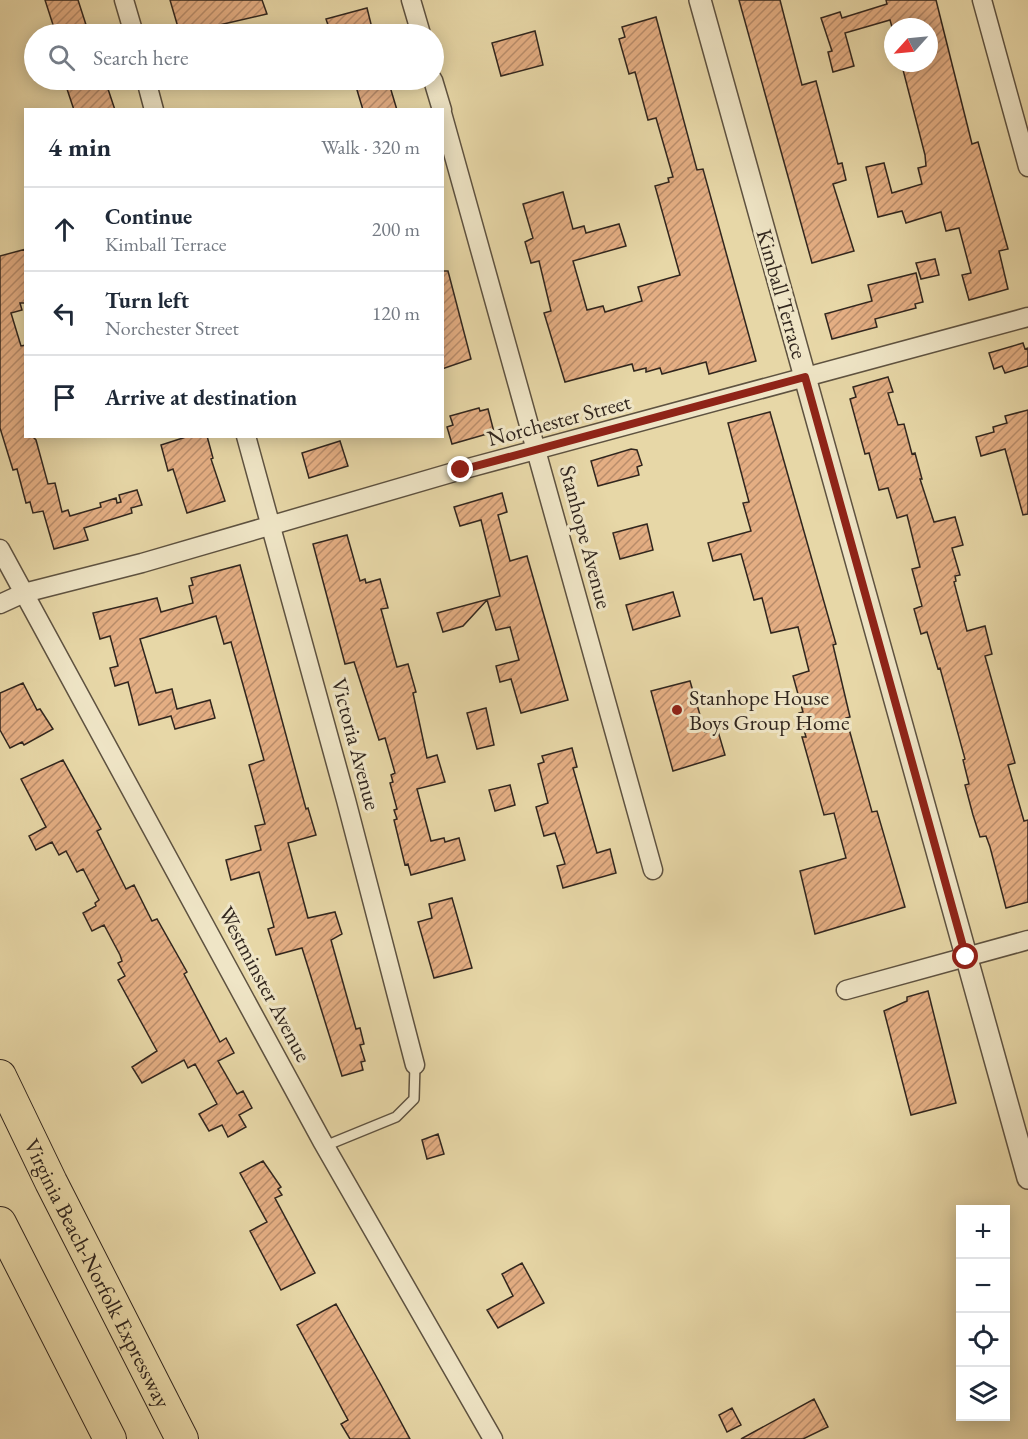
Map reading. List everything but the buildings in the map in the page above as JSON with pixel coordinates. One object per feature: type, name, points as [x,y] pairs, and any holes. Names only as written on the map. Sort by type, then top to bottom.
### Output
[{"type":"highway","name":"Virginia Beach-Norfolk Expressway","points":[[0,1076],[56,1192],[182,1439]]},
{"type":"highway","points":[[0,1222],[110,1439]]},
{"type":"street","points":[[124,0],[131,24]]},
{"type":"street","points":[[411,0],[417,24]]},
{"type":"street","name":"Kimball Terrace","points":[[700,0],[1028,1178]]},
{"type":"street","points":[[982,0],[1028,167]]},
{"type":"street","points":[[149,90],[153,108]]},
{"type":"street","name":"Stanhope Avenue","points":[[436,90],[441,108]]},
{"type":"street","name":"Stanhope Avenue","points":[[444,118],[653,870]]},
{"type":"street","name":"Norchester Street","points":[[0,604],[24,593],[271,526],[461,470],[1028,317]]},
{"type":"street","name":"Victoria Avenue","points":[[247,438],[416,1065]]},
{"type":"street","name":"Westminster Avenue","points":[[0,549],[325,1146],[493,1439]]},
{"type":"street","points":[[846,990],[1028,940]]},
{"type":"lane","points":[[325,1146],[396,1117],[414,1099],[416,1065]]},
{"type":"place","name":"Stanhope House Boys Group Home","points":[[677,710]]},
{"type":"route","points":[[461,470],[805,377],[966,957]]}]
